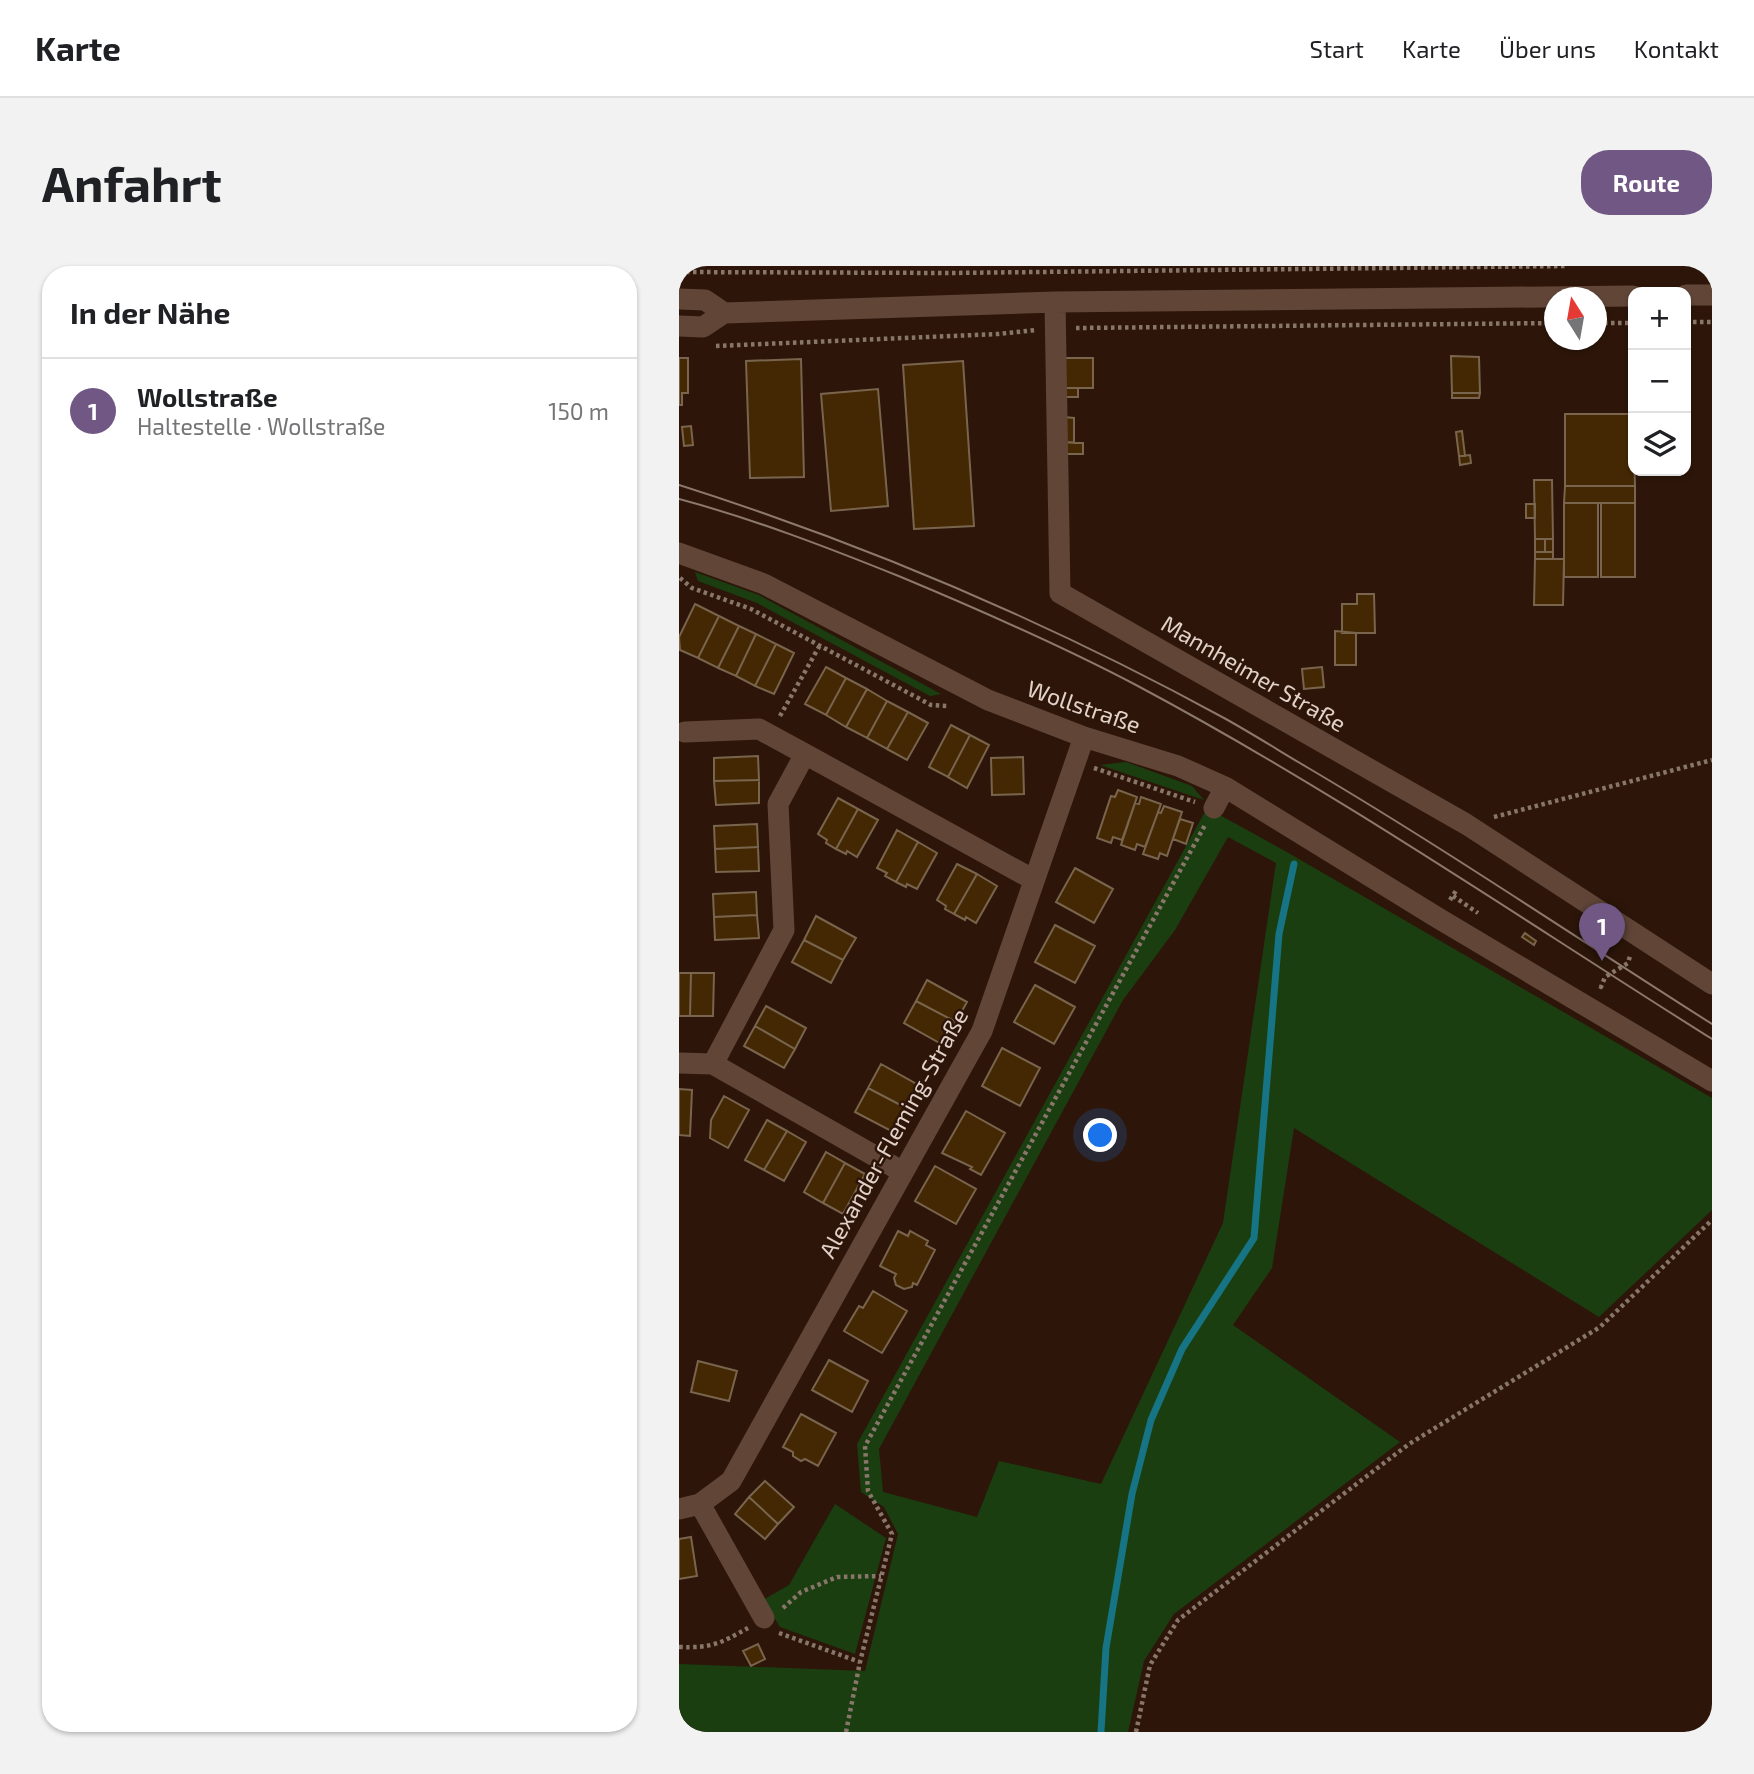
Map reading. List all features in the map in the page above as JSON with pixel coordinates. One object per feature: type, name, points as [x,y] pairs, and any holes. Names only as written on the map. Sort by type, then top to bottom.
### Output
[{"type":"street","points":[[1691,295],[1712,295]]},
{"type":"street","points":[[679,326],[703,327],[725,313],[1055,302],[1628,296]]},
{"type":"street","points":[[679,299],[705,300],[725,313]]},
{"type":"street","name":"Mannheimer Straße","points":[[1055,302],[1060,593],[1466,824],[1712,984]]},
{"type":"street","name":"Wollstraße","points":[[679,553],[764,584],[988,700],[1084,737],[1178,766],[1225,788],[1712,1081]]},
{"type":"street","points":[[685,732],[759,729],[1034,880]]},
{"type":"street","name":"Alexander-Fleming-Straße","points":[[679,1509],[700,1504],[731,1481],[982,1031],[1084,737]]},
{"type":"street","points":[[713,1064],[784,930],[778,804],[805,754]]},
{"type":"street","points":[[1214,808],[1225,788]]},
{"type":"street","points":[[679,1063],[713,1064],[903,1172]]},
{"type":"street","points":[[700,1504],[764,1618]]},
{"type":"path","points":[[679,272],[949,273],[1566,266]]},
{"type":"path","points":[[1691,322],[1712,322]]},
{"type":"path","points":[[713,346],[998,334],[1056,328],[1544,323]]},
{"type":"path","points":[[1607,323],[1628,323]]},
{"type":"path","points":[[679,578],[692,588],[751,609],[931,705],[949,706]]},
{"type":"path","points":[[1466,824],[1712,760]]},
{"type":"path","points":[[846,1732],[860,1662],[892,1534],[868,1490],[865,1446],[1214,808],[1075,762]]},
{"type":"path","points":[[1453,896],[1457,889]]},
{"type":"path","points":[[1592,982],[1601,987],[1605,977],[1628,963],[1631,954],[1640,960]]},
{"type":"path","points":[[1136,1732],[1150,1665],[1178,1620],[1409,1444],[1600,1327],[1712,1220]]},
{"type":"path","points":[[764,1618],[776,1632],[860,1662]]},
{"type":"green space","points":[[695,572],[759,595],[941,694],[930,696],[757,603],[698,581]]},
{"type":"green space","points":[[1126,762],[1192,786],[1204,800],[1100,765]]},
{"type":"green space","points":[[1207,808],[1712,1098],[1712,1210],[1599,1317],[1294,1128],[1272,1268],[1233,1325],[1400,1442],[1174,1614],[1144,1661],[1128,1732],[679,1732],[679,1664],[865,1671],[898,1534],[884,1507],[861,1492],[857,1444]],"holes":[[[1228,837],[1276,863],[1223,1223],[1101,1484],[999,1461],[977,1517],[883,1492],[879,1449],[1123,1000],[1175,930]]]},
{"type":"green space","points":[[835,1504],[886,1538],[855,1654],[780,1627],[763,1600],[789,1585]]},
{"type":"building","points":[[1451,356],[1479,357],[1480,393],[1452,393]]},
{"type":"building","points":[[679,358],[688,358],[688,393],[682,393],[682,405],[679,405]]},
{"type":"building","points":[[1064,358],[1093,358],[1093,388],[1064,388]]},
{"type":"building","points":[[801,359],[804,477],[750,478],[746,361]]},
{"type":"building","points":[[963,361],[974,526],[914,529],[903,365]]},
{"type":"building","points":[[1064,388],[1078,388],[1078,397],[1064,397]]},
{"type":"building","points":[[878,389],[888,506],[831,511],[821,394]]},
{"type":"building","points":[[1452,393],[1480,393],[1479,398],[1452,398]]},
{"type":"building","points":[[1565,414],[1628,414],[1628,476],[1635,476],[1635,486],[1565,486]]},
{"type":"building","points":[[1064,417],[1074,418],[1074,443],[1064,442]]},
{"type":"building","points":[[691,426],[693,445],[684,446],[682,427]]},
{"type":"building","points":[[1462,431],[1465,456],[1459,456],[1456,432]]},
{"type":"building","points":[[1064,442],[1083,443],[1083,454],[1063,454]]},
{"type":"building","points":[[1470,455],[1471,463],[1460,465],[1459,456]]},
{"type":"building","points":[[1534,480],[1552,480],[1553,539],[1535,539]]},
{"type":"building","points":[[1565,486],[1635,486],[1635,503],[1564,503]]},
{"type":"building","points":[[1564,503],[1598,503],[1598,577],[1564,577]]},
{"type":"building","points":[[1601,503],[1635,503],[1635,577],[1601,577]]},
{"type":"building","points":[[1526,504],[1535,504],[1535,518],[1526,518]]},
{"type":"building","points":[[1535,539],[1545,539],[1545,552],[1535,552]]},
{"type":"building","points":[[1545,539],[1553,539],[1553,552],[1545,552]]},
{"type":"building","points":[[1535,552],[1553,552],[1553,559],[1535,559]]},
{"type":"building","points":[[1535,559],[1564,559],[1563,605],[1534,605]]},
{"type":"building","points":[[1357,594],[1374,594],[1375,633],[1342,633],[1342,604],[1357,604]]},
{"type":"building","points":[[695,604],[719,616],[698,658],[680,650],[679,637]]},
{"type":"building","points":[[719,616],[739,626],[718,668],[698,658]]},
{"type":"building","points":[[739,626],[756,634],[736,676],[718,668]]},
{"type":"building","points":[[1335,631],[1356,633],[1356,665],[1335,665]]},
{"type":"building","points":[[756,634],[776,644],[755,686],[736,676]]},
{"type":"building","points":[[776,644],[794,653],[774,694],[755,686]]},
{"type":"building","points":[[826,667],[846,678],[826,715],[805,704]]},
{"type":"building","points":[[1322,667],[1324,687],[1304,689],[1302,669]]},
{"type":"building","points":[[846,678],[867,689],[846,727],[826,715]]},
{"type":"building","points":[[867,689],[887,701],[867,738],[846,727]]},
{"type":"building","points":[[887,701],[908,712],[887,749],[867,738]]},
{"type":"building","points":[[908,712],[928,723],[907,760],[887,749]]},
{"type":"building","points":[[951,725],[970,735],[948,777],[929,767]]},
{"type":"building","points":[[970,735],[989,745],[967,788],[948,777]]},
{"type":"building","points":[[758,756],[759,780],[714,781],[714,758]]},
{"type":"building","points":[[1023,757],[1024,794],[992,795],[991,758]]},
{"type":"building","points":[[759,780],[759,803],[716,805],[714,781]]},
{"type":"building","points":[[1118,790],[1137,797],[1122,840],[1113,837],[1111,843],[1097,838],[1111,796],[1115,797]]},
{"type":"building","points":[[1141,797],[1161,804],[1145,847],[1137,844],[1135,850],[1121,845],[1135,803],[1139,804]]},
{"type":"building","points":[[838,798],[858,809],[836,849],[818,834]]},
{"type":"building","points":[[1164,806],[1182,812],[1167,856],[1160,853],[1158,859],[1143,854],[1158,812],[1161,813]]},
{"type":"building","points":[[858,809],[878,820],[857,857],[836,849]]},
{"type":"building","points":[[1180,819],[1193,823],[1186,844],[1173,839]]},
{"type":"building","points":[[757,824],[758,847],[715,849],[714,826]]},
{"type":"building","points":[[897,830],[918,842],[896,882],[877,868]]},
{"type":"building","points":[[918,842],[937,853],[917,889],[896,882]]},
{"type":"building","points":[[758,847],[759,871],[716,872],[715,849]]},
{"type":"building","points":[[957,864],[977,874],[954,914],[937,900]]},
{"type":"building","points":[[1075,868],[1113,889],[1094,923],[1056,902]]},
{"type":"building","points":[[977,874],[997,886],[976,923],[954,914]]},
{"type":"building","points":[[756,892],[757,915],[714,917],[713,894]]},
{"type":"building","points":[[757,915],[759,938],[715,940],[714,917]]},
{"type":"building","points":[[816,916],[856,938],[843,960],[804,940]]},
{"type":"building","points":[[1055,925],[1095,946],[1075,983],[1035,962]]},
{"type":"building","points":[[1525,933],[1536,941],[1534,945],[1522,937]]},
{"type":"building","points":[[804,940],[843,960],[831,983],[792,962]]},
{"type":"building","points":[[679,973],[691,973],[690,1016],[679,1016]]},
{"type":"building","points":[[691,973],[714,973],[713,1016],[690,1016]]},
{"type":"building","points":[[927,980],[967,1002],[956,1022],[916,1001]]},
{"type":"building","points":[[1035,985],[1075,1007],[1054,1044],[1014,1022]]},
{"type":"building","points":[[916,1001],[956,1022],[943,1045],[904,1023]]},
{"type":"building","points":[[766,1006],[806,1028],[795,1049],[755,1026]]},
{"type":"building","points":[[755,1026],[795,1049],[784,1068],[744,1046]]},
{"type":"building","points":[[1002,1048],[1040,1068],[1020,1106],[982,1086]]},
{"type":"building","points":[[881,1064],[920,1086],[908,1109],[868,1088]]},
{"type":"building","points":[[868,1088],[908,1109],[895,1133],[855,1112]]},
{"type":"building","points":[[679,1089],[692,1090],[690,1136],[679,1135]]},
{"type":"building","points":[[724,1096],[749,1110],[728,1148],[710,1138],[711,1120]]},
{"type":"building","points":[[966,1111],[1005,1133],[981,1175],[970,1169],[972,1167],[942,1153]]},
{"type":"building","points":[[767,1120],[787,1131],[764,1170],[745,1160]]},
{"type":"building","points":[[787,1131],[806,1142],[784,1181],[764,1170]]},
{"type":"building","points":[[826,1152],[845,1163],[823,1203],[804,1192]]},
{"type":"building","points":[[845,1163],[865,1174],[843,1214],[823,1203]]},
{"type":"building","points":[[935,1166],[976,1189],[956,1224],[915,1201]]},
{"type":"building","points":[[898,1231],[908,1236],[910,1231],[928,1241],[926,1245],[935,1250],[917,1285],[913,1283],[912,1287],[904,1289],[896,1285],[896,1274],[880,1266]]},
{"type":"building","points":[[873,1291],[907,1311],[882,1353],[844,1331],[859,1306],[863,1308]]},
{"type":"building","points":[[829,1360],[868,1381],[852,1412],[812,1390]]},
{"type":"building","points":[[698,1361],[737,1371],[729,1401],[691,1392]]},
{"type":"building","points":[[801,1414],[836,1433],[818,1466],[805,1459],[801,1461],[793,1456],[793,1452],[783,1447]]},
{"type":"building","points":[[765,1481],[794,1507],[778,1524],[749,1497]]},
{"type":"building","points":[[749,1497],[778,1524],[765,1539],[735,1514]]},
{"type":"building","points":[[691,1537],[697,1576],[679,1579],[679,1539]]},
{"type":"building","points":[[758,1644],[765,1659],[751,1666],[743,1651]]},
{"type":"waterway","points":[[1101,1732],[1106,1648],[1132,1494],[1151,1420],[1182,1349],[1254,1238],[1279,934],[1294,864]]},
{"type":"tram line","points":[[679,485],[819,533],[957,588],[1158,683],[1235,724],[1361,800],[1712,1024]]},
{"type":"tram line","points":[[679,499],[791,535],[901,577],[1020,628],[1136,685],[1355,812],[1712,1039]]},
{"type":"place","name":"Wollstraße","points":[[1602,961]]}]
